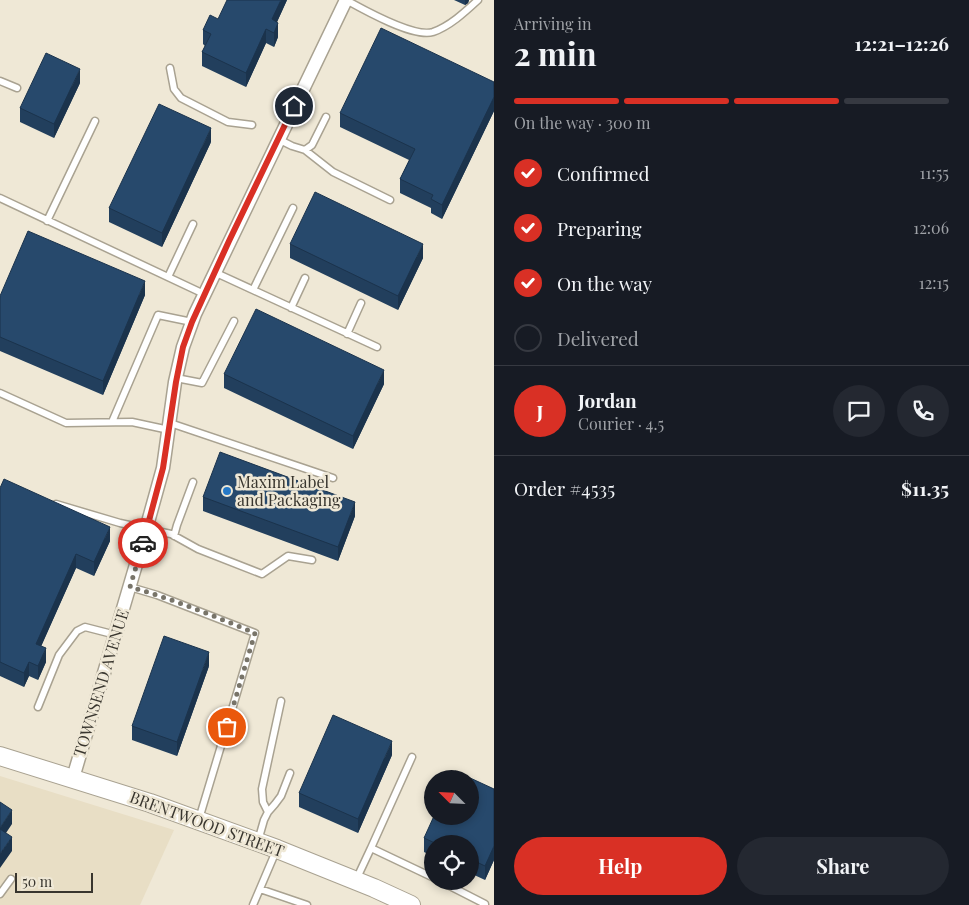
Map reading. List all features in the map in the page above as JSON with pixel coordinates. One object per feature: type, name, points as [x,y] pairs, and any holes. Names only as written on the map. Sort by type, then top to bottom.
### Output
[{"type":"main road","name":"BRENTWOOD STREET","points":[[0,756],[150,802],[277,849],[411,905]]},
{"type":"street","name":"TOWNSEND AVENUE","points":[[73,778],[163,468],[176,378],[183,347],[214,272],[346,0]]},
{"type":"lane","points":[[346,0],[377,17],[403,28],[432,33],[446,25],[478,0]]},
{"type":"lane","points":[[170,68],[174,89],[181,98],[228,122],[252,125]]},
{"type":"lane","points":[[0,81],[17,88]]},
{"type":"lane","points":[[305,150],[312,145],[326,117]]},
{"type":"lane","points":[[47,221],[96,121]]},
{"type":"lane","points":[[278,139],[305,150],[333,172],[390,200]]},
{"type":"lane","points":[[0,198],[204,294]]},
{"type":"lane","points":[[253,290],[293,208]]},
{"type":"lane","points":[[168,277],[193,224]]},
{"type":"lane","points":[[214,272],[377,348]]},
{"type":"lane","points":[[292,308],[306,278]]},
{"type":"lane","points":[[347,334],[361,303]]},
{"type":"lane","points":[[112,422],[158,315],[192,322]]},
{"type":"lane","points":[[176,378],[202,383],[234,321]]},
{"type":"lane","points":[[0,393],[66,423],[132,422],[169,426],[333,478]]},
{"type":"lane","points":[[174,536],[192,482]]},
{"type":"lane","points":[[53,503],[120,523],[171,534],[198,549],[262,574],[288,556],[312,560]]},
{"type":"lane","points":[[130,587],[221,618],[255,633],[199,820]]},
{"type":"lane","points":[[38,707],[59,655],[77,631],[85,627],[116,635]]},
{"type":"lane","points":[[268,812],[263,802],[262,789],[281,701]]},
{"type":"lane","points":[[356,881],[412,757]]},
{"type":"lane","points":[[258,842],[264,820],[281,796],[290,773]]},
{"type":"lane","points":[[371,848],[424,874]]},
{"type":"lane","points":[[253,905],[277,849]]},
{"type":"lane","points":[[0,894],[11,878]]},
{"type":"lane","points":[[260,889],[307,905]]},
{"type":"lane","points":[[458,890],[485,905]]},
{"type":"shaded area","points":[[0,776],[174,830],[140,905],[0,905]]},
{"type":"building","points":[[227,0],[281,0],[272,19],[278,23],[274,33],[266,29],[246,73],[202,52],[211,34],[203,30],[210,15],[218,19]]},
{"type":"building","points":[[381,28],[494,82],[494,97],[442,205],[431,199],[433,195],[400,179],[415,149],[340,113]]},
{"type":"building","points":[[46,53],[80,69],[54,124],[20,108]]},
{"type":"building","points":[[159,104],[211,128],[162,233],[109,208]]},
{"type":"building","points":[[315,192],[423,244],[398,296],[290,244]]},
{"type":"building","points":[[28,231],[145,281],[103,381],[0,337],[0,296]]},
{"type":"building","points":[[256,309],[384,370],[353,436],[224,374]]},
{"type":"building","points":[[220,452],[355,502],[338,547],[203,497]]},
{"type":"building","points":[[4,479],[110,527],[94,562],[76,554],[36,644],[46,648],[38,666],[29,662],[24,673],[0,662],[0,488]]},
{"type":"building","points":[[164,636],[209,652],[177,742],[132,726]]},
{"type":"building","points":[[333,715],[392,741],[358,819],[299,793]]},
{"type":"building","points":[[479,782],[494,789],[494,846],[485,866],[479,863],[479,835],[425,835],[430,825],[479,825]]},
{"type":"building","points":[[0,802],[12,810],[0,828]]},
{"type":"building","points":[[0,829],[12,837],[0,854]]},
{"type":"way so far","points":[[143,543],[130,587],[221,618],[255,633],[227,727]]},
{"type":"place","name":"Maxim Label and Packaging","points":[[227,491]]},
{"type":"route","points":[[143,543],[163,468],[183,347],[195,314],[294,106]]}]
